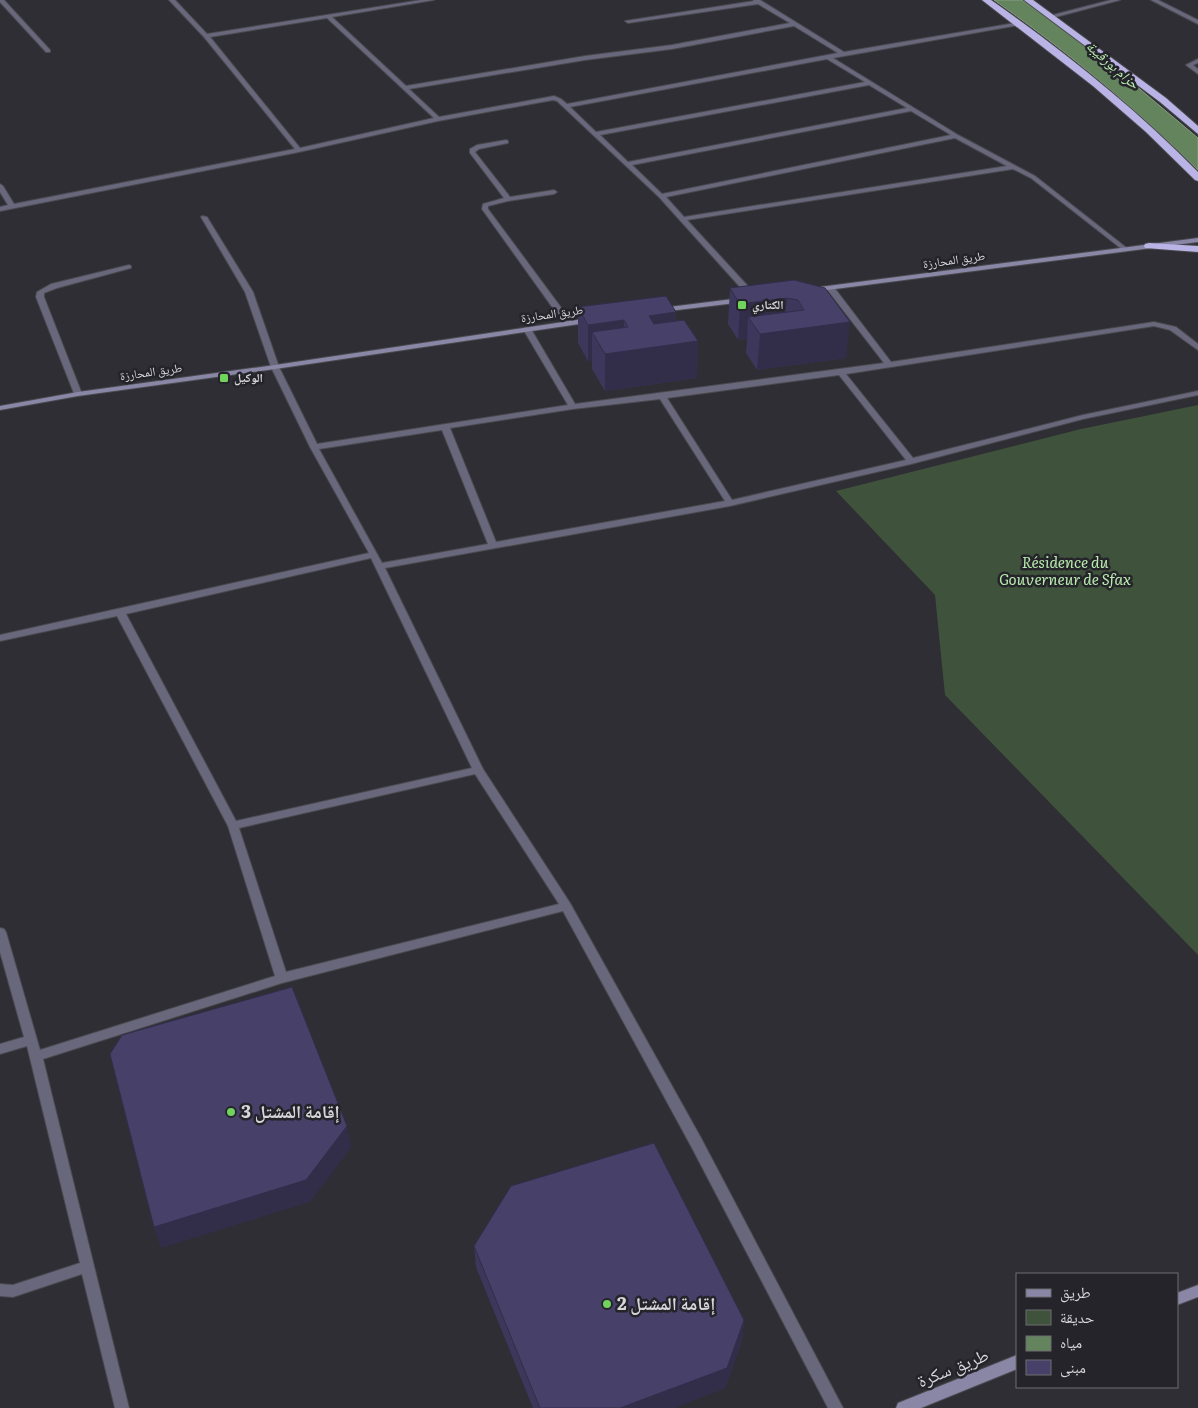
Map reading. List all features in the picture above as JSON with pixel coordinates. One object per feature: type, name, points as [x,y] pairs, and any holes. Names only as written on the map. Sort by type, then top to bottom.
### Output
[{"type":"highway","points":[[986,0],[1018,22],[1129,112],[1198,178]]},
{"type":"highway","points":[[1028,0],[1163,100],[1198,132]]},
{"type":"highway","points":[[1149,246],[1197,242]]},
{"type":"main road","name":"طريق المحارزة","points":[[802,292],[1149,246]]},
{"type":"main road","points":[[656,311],[764,297]]},
{"type":"main road","name":"طريق المحارزة","points":[[0,408],[78,394],[598,319]]},
{"type":"main road","points":[[1178,1299],[1198,1290]]},
{"type":"main road","name":"طريق سكرة","points":[[902,1408],[1016,1362]]},
{"type":"street","points":[[1,0],[48,51]]},
{"type":"street","points":[[172,0],[206,36],[299,150]]},
{"type":"street","points":[[206,36],[431,0]]},
{"type":"street","points":[[1052,16],[1117,0]]},
{"type":"street","points":[[1154,0],[1198,22]]},
{"type":"street","points":[[628,21],[758,1],[843,54]]},
{"type":"street","points":[[328,16],[438,119]]},
{"type":"street","points":[[565,106],[1018,22]]},
{"type":"street","points":[[404,88],[585,58],[672,47],[794,24]]},
{"type":"street","points":[[828,57],[956,136],[1033,176],[1125,249]]},
{"type":"street","points":[[1198,62],[1189,65],[1198,72]]},
{"type":"street","points":[[594,134],[871,83]]},
{"type":"street","points":[[0,210],[299,150],[438,119],[550,98],[557,99],[565,106],[661,196],[754,298]]},
{"type":"street","points":[[627,164],[912,108]]},
{"type":"street","points":[[661,196],[956,136]]},
{"type":"street","points":[[506,142],[473,149],[472,152],[508,199]]},
{"type":"street","points":[[682,219],[1013,167]]},
{"type":"street","points":[[0,186],[12,207]]},
{"type":"street","points":[[554,192],[508,199],[485,205],[485,209],[568,323]]},
{"type":"street","points":[[204,217],[249,292],[274,367],[314,447],[376,560],[478,770],[566,906],[696,1142],[836,1408]]},
{"type":"street","points":[[78,394],[40,297],[41,292],[54,286],[129,267]]},
{"type":"street","points":[[830,288],[888,365]]},
{"type":"street","points":[[314,447],[573,407],[841,372],[1154,324],[1167,325],[1178,329],[1198,348]]},
{"type":"street","points":[[527,329],[573,407]]},
{"type":"street","points":[[841,372],[911,462]]},
{"type":"street","points":[[0,638],[376,560],[493,545],[730,503],[911,462],[1083,418],[1198,393]]},
{"type":"street","points":[[662,396],[730,503]]},
{"type":"street","points":[[445,427],[493,545]]},
{"type":"street","points":[[120,612],[233,826],[282,978]]},
{"type":"street","points":[[233,826],[478,770]]},
{"type":"street","points":[[36,1056],[282,978],[566,906]]},
{"type":"street","points":[[0,932],[36,1056],[122,1408]]},
{"type":"street","points":[[0,1050],[31,1040]]},
{"type":"street","points":[[0,1290],[13,1291],[88,1266]]},
{"type":"green space","name":"Résidence du Gouverneur de Sfax","points":[[1198,405],[1198,955],[945,695],[935,595],[836,491],[1081,429]]},
{"type":"water","points":[[994,0],[1022,0],[1063,28],[1122,74],[1198,138],[1198,170],[1150,124],[1100,81],[1048,39]]},
{"type":"building","points":[[794,280],[825,288],[850,322],[760,334],[748,317],[804,310],[798,300],[787,298],[740,304],[730,288]]},
{"type":"building","points":[[666,296],[676,312],[649,316],[654,324],[684,320],[698,341],[605,354],[592,332],[628,327],[624,320],[588,325],[578,307]]},
{"type":"building","name":"إقامة المشتل 3","points":[[292,987],[347,1126],[306,1180],[154,1227],[110,1054],[122,1035]]},
{"type":"building","name":"إقامة المشتل 2","points":[[654,1143],[744,1320],[727,1368],[620,1408],[540,1408],[474,1246],[511,1186]]},
{"type":"place","name":"الكتاري","points":[[742,305]]},
{"type":"place","name":"الوكيل","points":[[224,378]]},
{"type":"place","name":"إقامة المشتل 3","points":[[231,1112]]},
{"type":"place","name":"إقامة المشتل 2","points":[[607,1304]]},
{"type":"water label","name":"حزام بورقيبة","points":[[1113,65]]}]
